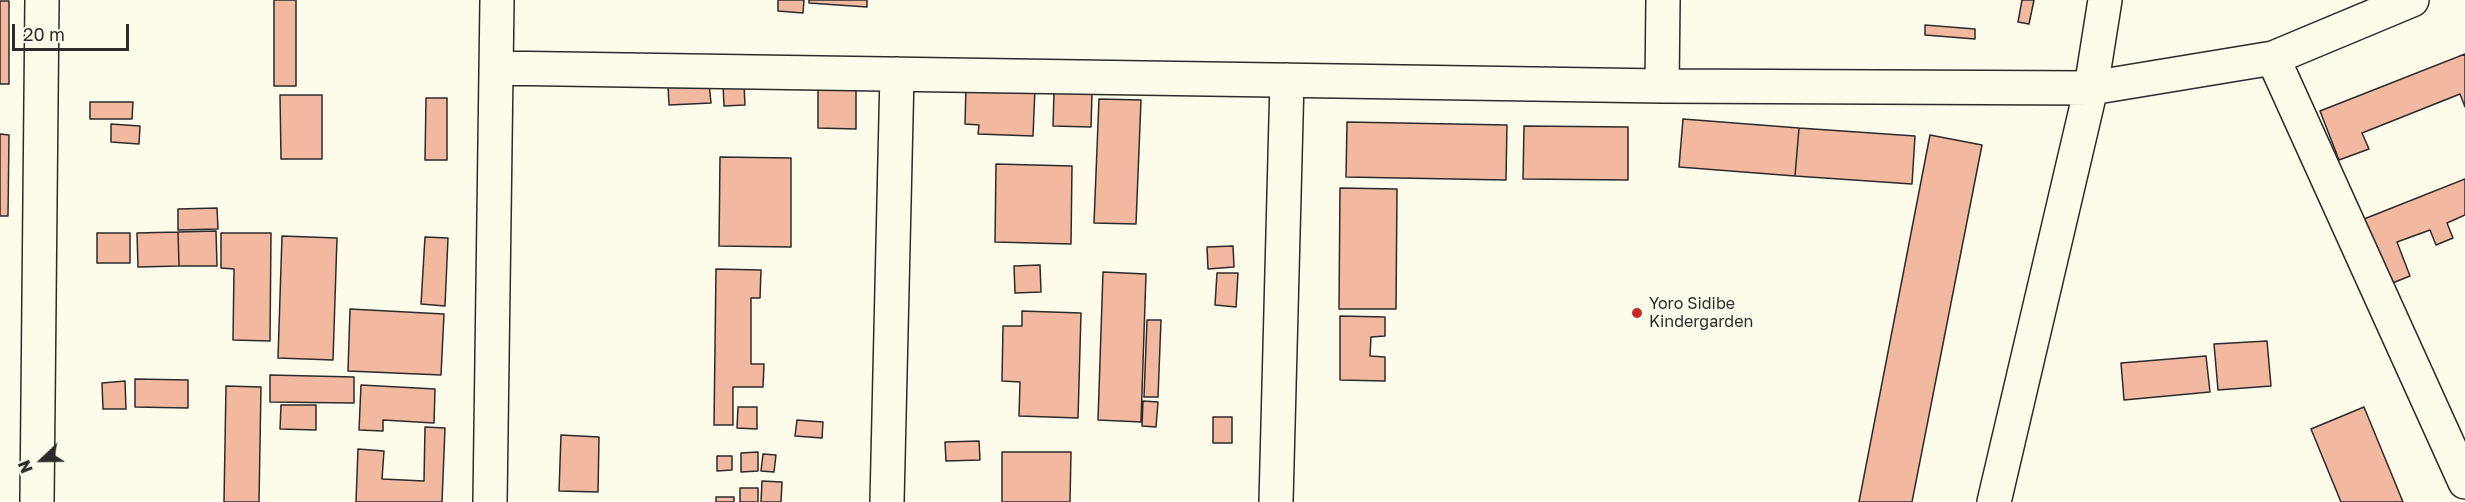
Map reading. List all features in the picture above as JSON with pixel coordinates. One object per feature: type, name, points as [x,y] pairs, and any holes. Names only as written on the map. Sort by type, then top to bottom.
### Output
[{"type":"street","points":[[37,502],[42,0]]},
{"type":"street","points":[[490,502],[497,0]]},
{"type":"street","points":[[1662,86],[1663,0]]},
{"type":"street","points":[[1994,502],[2091,88],[2105,0]]},
{"type":"street","points":[[496,68],[1662,86],[2091,88],[2273,58],[2412,0]]},
{"type":"street","points":[[2273,58],[2465,482]]},
{"type":"street","points":[[888,502],[897,74]]},
{"type":"street","points":[[1276,502],[1287,80]]},
{"type":"building","points":[[274,0],[296,0],[296,86],[274,86]]},
{"type":"building","points":[[778,0],[804,0],[803,13],[778,11]]},
{"type":"building","points":[[809,0],[867,0],[867,7],[809,3]]},
{"type":"building","points":[[2022,0],[2034,0],[2029,24],[2018,22]]},
{"type":"building","points":[[0,1],[9,1],[9,84],[0,84]]},
{"type":"building","points":[[1925,25],[1975,29],[1975,39],[1925,35]]},
{"type":"building","points":[[2465,54],[2465,107],[2460,94],[2362,133],[2369,149],[2339,160],[2320,111]]},
{"type":"building","points":[[709,83],[711,103],[669,105],[668,85]]},
{"type":"building","points":[[744,84],[745,105],[724,106],[723,85]]},
{"type":"building","points":[[966,85],[1035,88],[1033,136],[978,134],[979,125],[965,124]]},
{"type":"building","points":[[818,87],[856,87],[856,129],[818,128]]},
{"type":"building","points":[[1054,92],[1092,93],[1091,127],[1053,126]]},
{"type":"building","points":[[280,95],[322,95],[322,159],[281,159]]},
{"type":"building","points":[[426,98],[447,98],[447,160],[425,160]]},
{"type":"building","points":[[1099,99],[1141,100],[1136,224],[1094,223]]},
{"type":"building","points":[[90,102],[133,102],[132,119],[90,119]]},
{"type":"building","points":[[1683,119],[1799,128],[1795,176],[1679,167]]},
{"type":"building","points":[[1347,122],[1507,125],[1506,180],[1346,177]]},
{"type":"building","points":[[111,124],[140,126],[139,144],[111,142]]},
{"type":"building","points":[[1524,126],[1628,127],[1628,180],[1523,179]]},
{"type":"building","points":[[1799,128],[1915,136],[1912,184],[1795,176]]},
{"type":"building","points":[[0,134],[9,135],[8,216],[0,216]]},
{"type":"building","points":[[1930,135],[1982,145],[1912,502],[1859,502]]},
{"type":"building","points":[[720,157],[791,158],[791,247],[719,246]]},
{"type":"building","points":[[996,164],[1072,166],[1071,244],[995,242]]},
{"type":"building","points":[[2465,179],[2465,215],[2447,223],[2453,238],[2436,245],[2430,230],[2397,242],[2410,276],[2390,284],[2364,219]]},
{"type":"building","points":[[1340,188],[1397,189],[1396,309],[1339,309]]},
{"type":"building","points":[[217,208],[218,229],[178,230],[178,209]]},
{"type":"building","points":[[216,231],[217,266],[179,266],[178,232]]},
{"type":"building","points":[[178,232],[179,266],[138,267],[137,233]]},
{"type":"building","points":[[97,233],[130,233],[130,263],[97,263]]},
{"type":"building","points":[[221,233],[271,233],[270,341],[233,340],[234,269],[221,268]]},
{"type":"building","points":[[282,236],[337,238],[333,360],[278,358]]},
{"type":"building","points":[[425,237],[448,238],[445,306],[421,304]]},
{"type":"building","points":[[1233,246],[1234,267],[1208,269],[1207,247]]},
{"type":"building","points":[[1040,265],[1041,292],[1015,293],[1014,266]]},
{"type":"building","points":[[716,269],[761,270],[760,298],[751,298],[751,364],[764,364],[763,387],[733,387],[733,425],[714,425]]},
{"type":"building","points":[[1103,272],[1146,274],[1141,422],[1098,420]]},
{"type":"building","points":[[1217,273],[1238,273],[1236,307],[1215,305]]},
{"type":"building","points":[[350,309],[444,314],[441,375],[348,371]]},
{"type":"building","points":[[1022,311],[1081,313],[1078,418],[1019,416],[1020,382],[1002,381],[1003,326],[1022,326]]},
{"type":"building","points":[[1340,316],[1385,317],[1385,336],[1371,337],[1370,356],[1385,357],[1385,381],[1340,380]]},
{"type":"building","points":[[1147,320],[1161,320],[1158,397],[1144,397]]},
{"type":"building","points":[[2267,341],[2271,386],[2218,390],[2214,344]]},
{"type":"building","points":[[2206,356],[2210,392],[2124,400],[2121,363]]},
{"type":"building","points":[[270,375],[354,377],[354,403],[270,402]]},
{"type":"building","points":[[135,379],[188,380],[188,408],[135,407]]},
{"type":"building","points":[[125,381],[126,409],[103,409],[102,383]]},
{"type":"building","points":[[361,385],[435,389],[434,423],[383,420],[383,431],[359,430]]},
{"type":"building","points":[[226,386],[261,387],[259,502],[224,502]]},
{"type":"building","points":[[1143,401],[1158,402],[1156,427],[1142,426]]},
{"type":"building","points":[[281,405],[316,405],[316,430],[280,429]]},
{"type":"building","points":[[738,407],[757,407],[757,429],[737,428]]},
{"type":"building","points":[[2364,407],[2403,502],[2341,502],[2311,429]]},
{"type":"building","points":[[1213,417],[1232,417],[1232,443],[1213,443]]},
{"type":"building","points":[[797,420],[823,422],[822,438],[795,436]]},
{"type":"building","points":[[425,427],[445,428],[442,502],[356,502],[358,449],[384,451],[382,479],[424,481]]},
{"type":"building","points":[[561,435],[599,437],[598,492],[559,491]]},
{"type":"building","points":[[979,441],[980,460],[946,461],[945,442]]},
{"type":"building","points":[[758,452],[758,471],[741,472],[741,453]]},
{"type":"building","points":[[1002,452],[1071,452],[1070,502],[1002,502]]},
{"type":"building","points":[[763,454],[776,455],[774,472],[761,471]]},
{"type":"building","points":[[717,456],[732,456],[732,470],[717,471]]},
{"type":"building","points":[[762,481],[782,482],[781,502],[761,502]]},
{"type":"building","points":[[740,488],[758,488],[758,502],[740,502]]},
{"type":"building","points":[[716,497],[734,497],[734,502],[716,502]]},
{"type":"place","name":"Yoro Sidibe Kindergarden","points":[[1637,313]]}]
